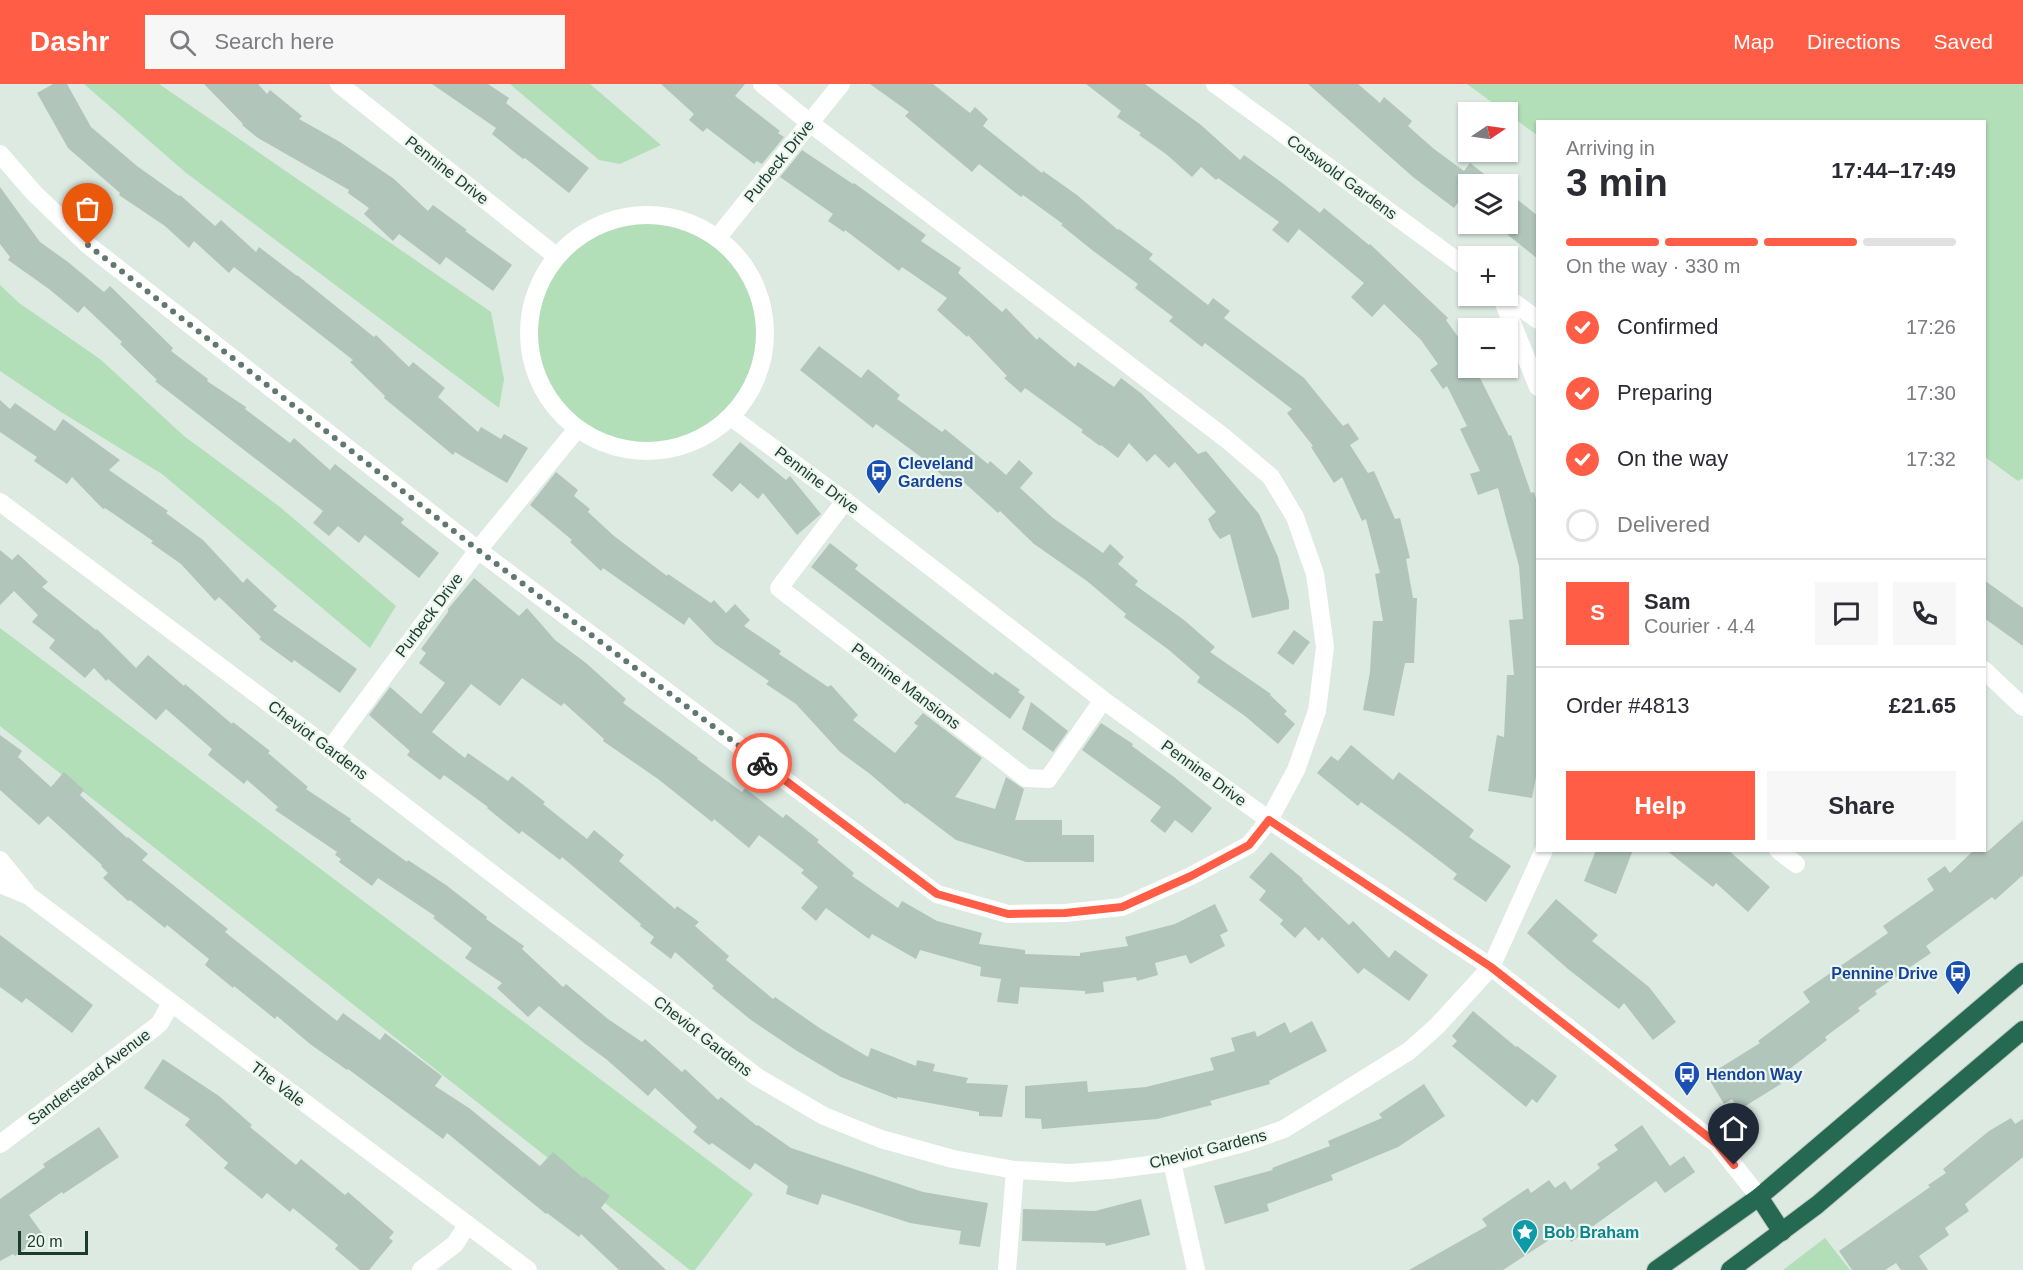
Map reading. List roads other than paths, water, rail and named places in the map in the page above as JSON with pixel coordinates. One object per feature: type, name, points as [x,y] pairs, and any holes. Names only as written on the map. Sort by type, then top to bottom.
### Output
[{"type":"highway","points":[[1656,1270],[1758,1197],[2023,972]]},
{"type":"highway","points":[[1730,1270],[1817,1206],[2023,1030]]},
{"type":"highway","points":[[1758,1197],[1782,1232]]},
{"type":"street","name":"Pennine Drive","points":[[339,84],[556,256]]},
{"type":"street","points":[[0,154],[34,194],[88,245],[478,550],[937,894],[1008,914],[1065,913],[1122,907],[1191,876],[1249,845],[1269,820],[1296,770],[1317,711],[1325,647],[1315,574],[1295,517],[1271,477],[1225,438],[810,123],[762,84]]},
{"type":"street","name":"Purbeck Drive","points":[[718,237],[841,84]]},
{"type":"street","name":"Cotswold Gardens","points":[[1215,84],[1458,262]]},
{"type":"street","points":[[629,215],[668,215],[718,237],[745,266],[763,307],[763,357],[753,387],[731,417],[700,439],[653,452],[612,447],[577,429],[559,413],[537,378],[528,343],[532,302],[556,256],[589,228],[629,215]]},
{"type":"street","points":[[1507,306],[1536,382]]},
{"type":"street","points":[[1518,306],[1536,319]]},
{"type":"street","name":"Pennine Drive","points":[[731,417],[845,501],[1103,700],[1269,820],[1491,967],[1717,1144],[1758,1197]]},
{"type":"street","name":"Purbeck Drive","points":[[330,748],[478,550],[577,429]]},
{"type":"street","name":"Pennine Mansions","points":[[845,501],[779,588],[788,596],[1026,778],[1048,779],[1103,700]]},
{"type":"street","name":"Cheviot Gardens","points":[[0,502],[330,748],[757,1077],[824,1116],[880,1139],[952,1159],[1015,1170],[1070,1173],[1172,1162],[1247,1142],[1284,1129],[1409,1051],[1437,1026],[1491,967]]},
{"type":"street","points":[[1986,672],[2023,707]]},
{"type":"street","points":[[1491,967],[1543,852]]},
{"type":"street","points":[[1781,852],[1796,864]]},
{"type":"street","name":"The Vale","points":[[0,860],[29,896],[528,1270]]},
{"type":"street","name":"The Vale","points":[[0,884],[29,896]]},
{"type":"street","name":"Sanderstead Avenue","points":[[0,1144],[153,1029],[160,1023],[171,1003]]},
{"type":"street","points":[[1172,1162],[1196,1270]]},
{"type":"street","points":[[1006,1270],[1011,1241],[1015,1170]]},
{"type":"street","points":[[421,1270],[455,1244],[467,1225]]},
{"type":"place","name":"Cleveland Gardens","points":[[879,495]]},
{"type":"place","name":"Pennine Drive","points":[[1958,996]]},
{"type":"place","name":"Hendon Way","points":[[1687,1097]]},
{"type":"place","name":"Bob Braham","points":[[1525,1255]]}]
